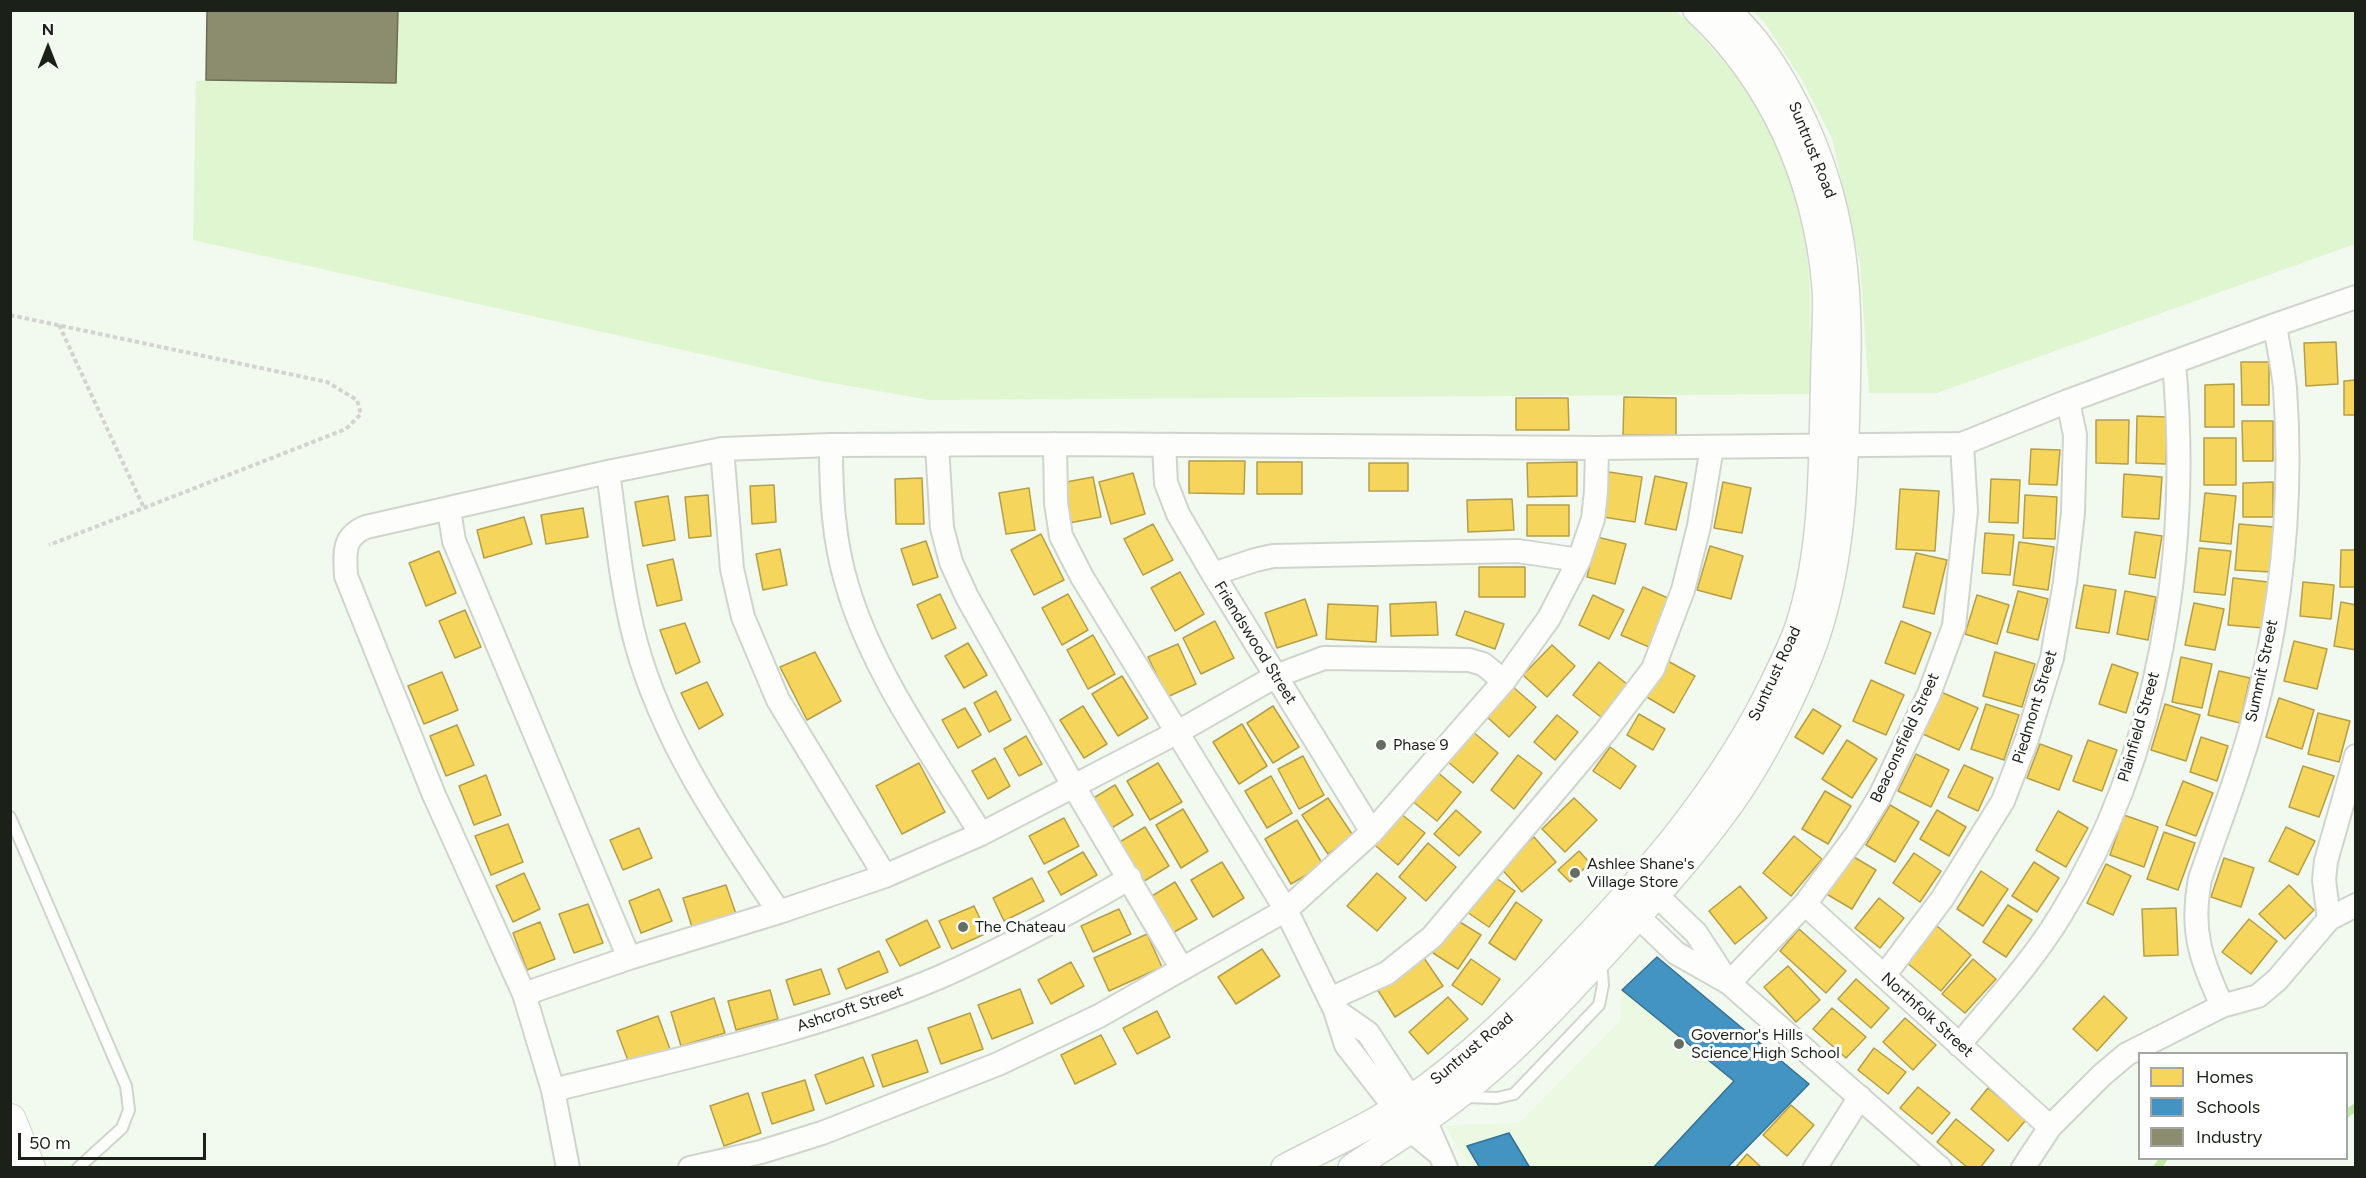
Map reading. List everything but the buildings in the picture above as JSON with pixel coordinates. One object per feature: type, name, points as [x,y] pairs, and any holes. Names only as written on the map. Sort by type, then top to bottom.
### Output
[{"type":"main road","points":[[12,1128],[28,1167]]},
{"type":"street","name":"Suntrust Road","points":[[1697,10],[1716,28],[1750,69],[1791,141],[1807,186],[1816,217],[1826,287],[1834,447]]},
{"type":"street","name":"Suntrust Road","points":[[1352,1167],[1410,1114],[1460,1062],[1630,908],[1649,887],[1741,744],[1763,704],[1798,628],[1808,591],[1834,447],[1848,301],[1838,224],[1827,180],[1809,134],[1768,56],[1726,10]]},
{"type":"street","points":[[568,1167],[553,1090],[524,994],[434,795],[346,576],[347,543],[354,532],[366,527],[449,510],[608,472],[722,449],[831,445],[1055,444],[1597,448],[1962,444],[2068,401],[2355,297]]},
{"type":"street","name":"Summit Street","points":[[2222,1006],[2201,958],[2195,904],[2200,879],[2251,728],[2269,651],[2280,575],[2288,455],[2285,385],[2275,325]]},
{"type":"street","name":"Plainfield Street","points":[[1959,1044],[2037,950],[2060,916],[2091,861],[2133,757],[2148,709],[2160,651],[2175,546],[2179,418],[2174,363]]},
{"type":"street","name":"Piedmont Street","points":[[1884,976],[1942,899],[2003,801],[2030,729],[2052,658],[2065,582],[2073,513],[2075,435],[2068,401]]},
{"type":"street","points":[[1055,444],[1056,503],[1061,536],[1082,577],[1286,910],[1333,1004],[1368,1032],[1410,1114],[1442,1160]]},
{"type":"street","name":"Beaconsfield Street","points":[[1729,983],[1805,904],[1856,835],[1880,796],[1929,694],[1954,626],[1966,511],[1962,444]]},
{"type":"street","points":[[831,445],[831,500],[837,544],[860,624],[890,684],[981,834]]},
{"type":"street","points":[[937,446],[942,528],[951,562],[967,597],[1073,785],[1182,969]]},
{"type":"street","name":"Friendswood Street","points":[[1164,446],[1166,483],[1178,514],[1212,574],[1372,831]]},
{"type":"street","points":[[1333,1004],[1387,973],[1432,937],[1605,732],[1653,669],[1683,590],[1699,526],[1712,447]]},
{"type":"street","points":[[690,1167],[761,1152],[822,1133],[942,1088],[998,1064],[1099,1016],[1286,910],[1372,831],[1504,681],[1549,618],[1579,560],[1593,519],[1597,448]]},
{"type":"street","points":[[722,449],[732,569],[743,617],[778,700],[885,876]]},
{"type":"street","points":[[608,472],[626,594],[637,644],[657,703],[675,743],[735,847],[779,912]]},
{"type":"street","points":[[449,510],[454,541],[628,958]]},
{"type":"street","points":[[1212,574],[1273,556],[1518,551],[1579,560]]},
{"type":"street","points":[[524,994],[628,958],[779,912],[885,876],[981,834],[1178,732],[1276,676],[1324,658],[1469,660],[1483,664],[1504,681]]},
{"type":"street","points":[[2329,919],[2324,880],[2326,861],[2354,770]]},
{"type":"street","name":"Ashcroft Street","points":[[553,1090],[728,1048],[867,1004],[939,977],[1044,928],[1130,878]]},
{"type":"street","points":[[1649,887],[1696,933],[1729,983]]},
{"type":"street","name":"Northfolk Street","points":[[1805,904],[2050,1127]]},
{"type":"street","points":[[2023,1167],[2050,1127],[2102,1075],[2127,1054],[2222,1006],[2258,996],[2277,980],[2329,919],[2355,905]]},
{"type":"street","name":"Suntrust Road","points":[[1285,1167],[1455,1097],[1533,1029],[1600,957],[1630,908]]},
{"type":"street","points":[[1630,908],[1676,953],[1729,983],[1940,1167]]},
{"type":"street","points":[[1815,1167],[1860,1097]]},
{"type":"lane","points":[[10,818],[126,1086],[129,1110],[122,1128],[78,1167]]},
{"type":"lane","points":[[1455,1097],[1497,1098],[1514,1094],[1599,1005],[1603,985],[1600,957]]},
{"type":"path","points":[[10,315],[327,382],[357,400],[361,414],[346,429],[49,545]]},
{"type":"path","points":[[59,325],[144,508]]},
{"type":"shaded area","points":[[398,11],[1675,11],[1727,65],[1744,88],[1772,138],[1793,191],[1806,248],[1810,284],[1810,394],[930,400],[821,381],[193,240],[196,81],[206,80]]},
{"type":"shaded area","points":[[1753,11],[2355,11],[2355,244],[1937,393],[1869,393],[1860,263],[1832,138],[1802,80],[1765,23]]},
{"type":"shaded area","name":"Governor's Hills Science High School","points":[[1657,957],[1809,1084],[1727,1167],[1470,1167],[1444,1125],[1519,1123],[1620,1021],[1622,990]]},
{"type":"waterway","points":[[2348,1113],[2356,1107]]},
{"type":"waterway","points":[[2157,1168],[2163,1160]]},
{"type":"place","name":"Phase 9","points":[[1381,745]]},
{"type":"place","name":"Ashlee Shane's Village Store","points":[[1575,873]]},
{"type":"place","name":"The Chateau","points":[[963,927]]},
{"type":"place","name":"Governor's Hills Science High School","points":[[1679,1044]]}]
